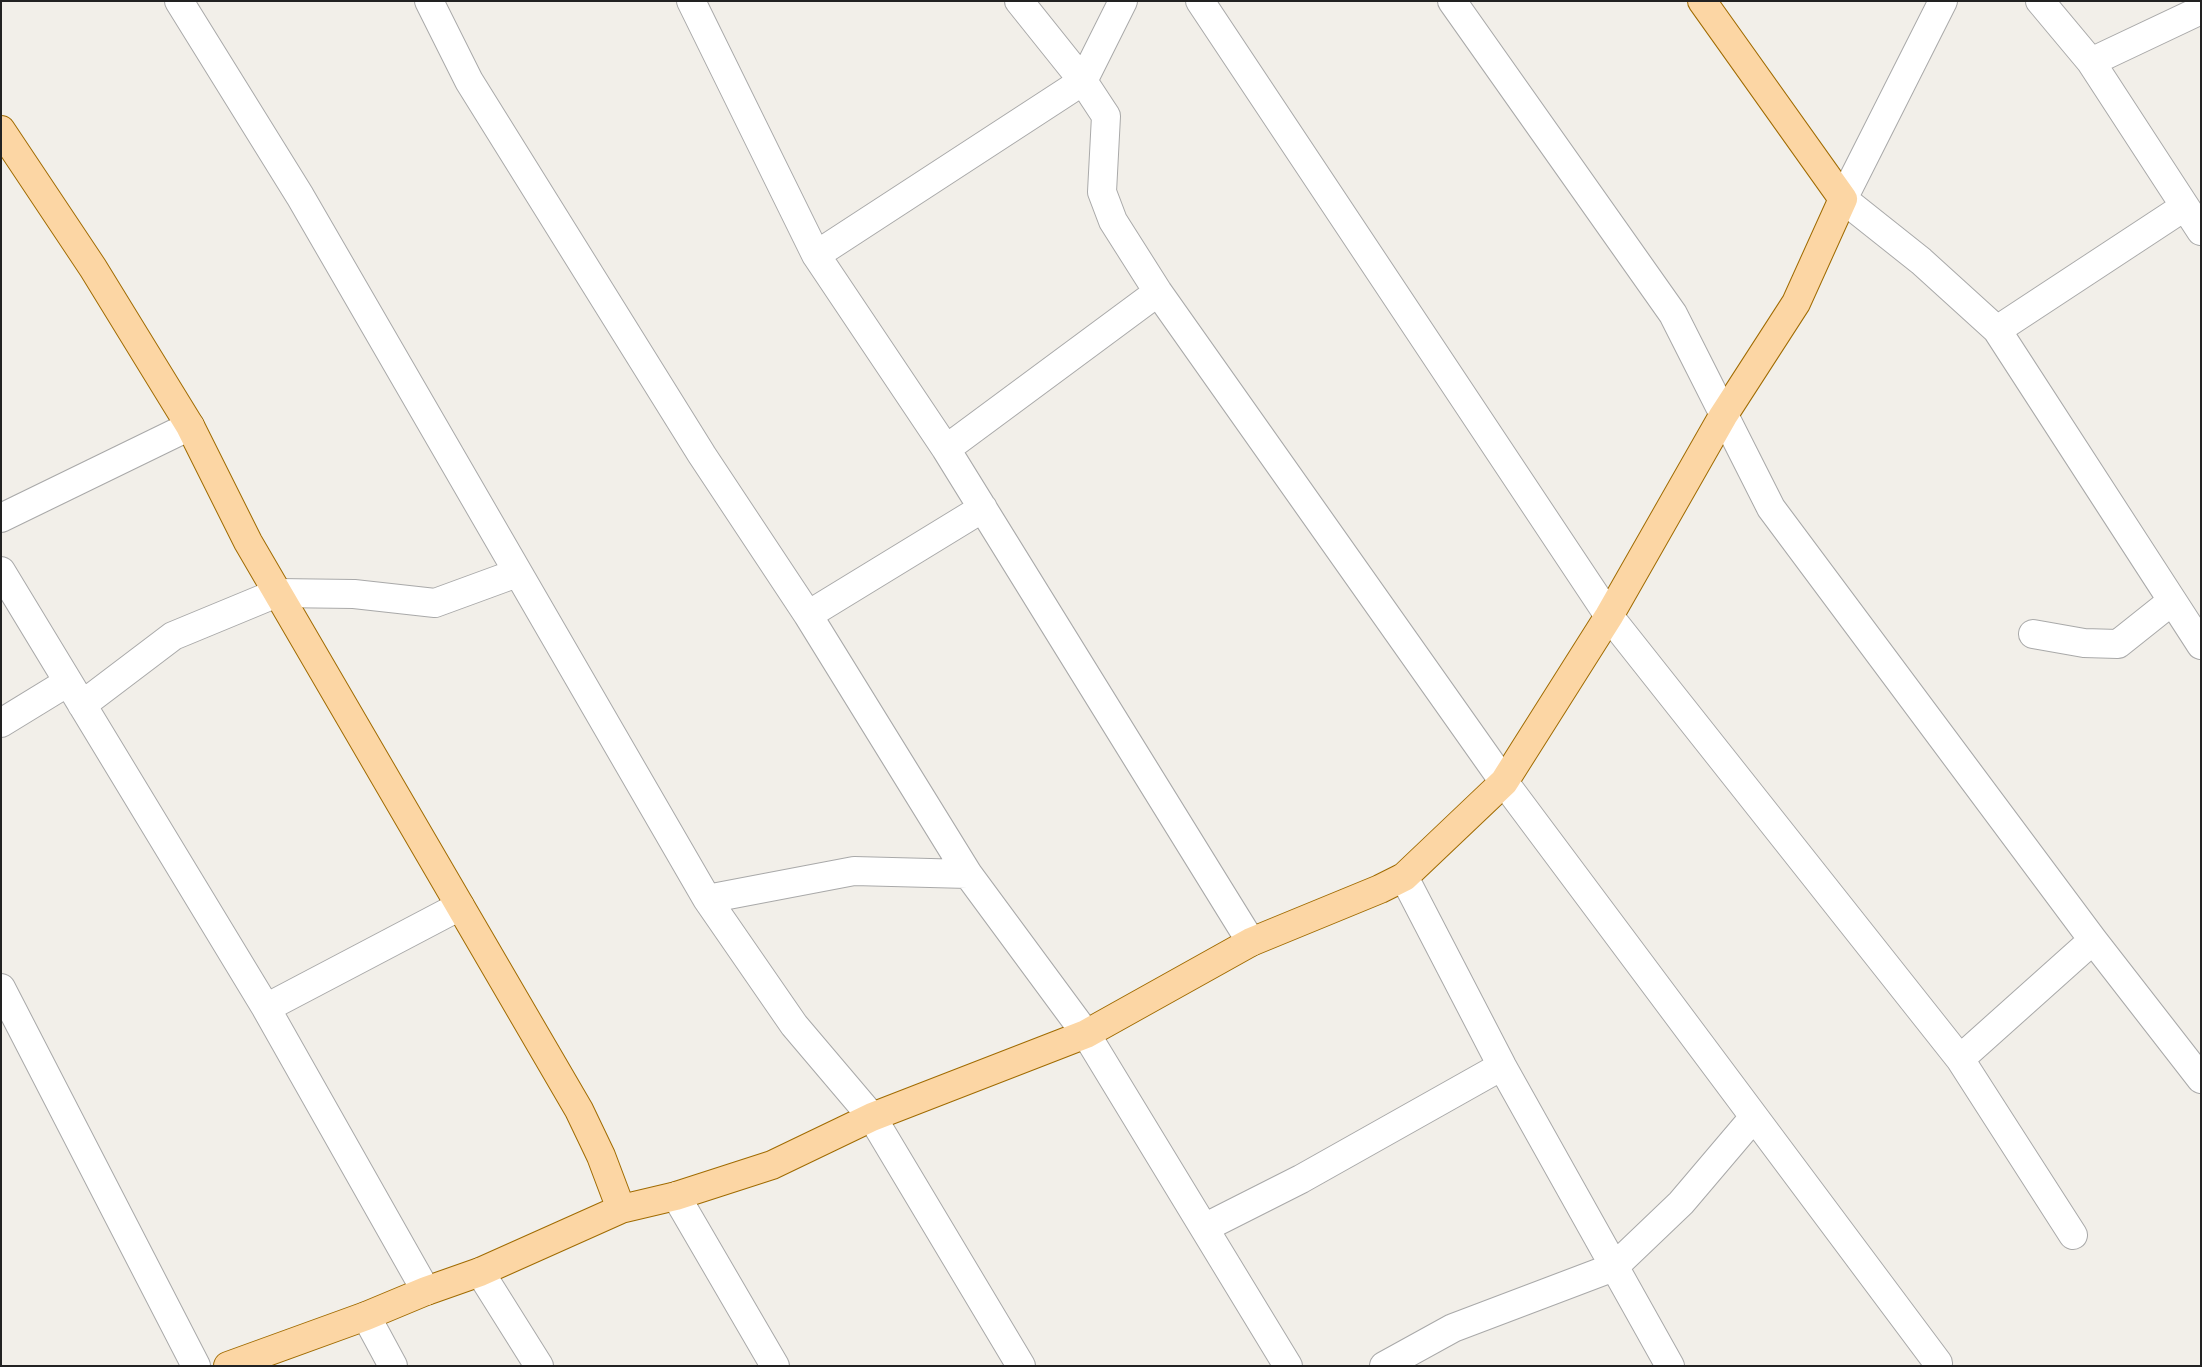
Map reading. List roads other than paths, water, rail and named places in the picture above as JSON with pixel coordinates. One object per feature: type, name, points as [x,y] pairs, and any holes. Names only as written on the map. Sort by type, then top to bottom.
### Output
[{"type":"main road","points":[[228,1366],[366,1316],[426,1290],[480,1272],[621,1209],[676,1196],[772,1165],[872,1117],[1086,1034],[1252,942],[1380,889],[1404,877],[1504,782],[1609,616],[1723,416],[1796,303],[1843,198],[1702,1]]},
{"type":"main road","points":[[1,130],[93,268],[190,426],[248,542],[277,593],[579,1110],[601,1156],[621,1209]]},
{"type":"street","points":[[179,1],[300,196],[517,573],[708,899],[794,1025],[872,1117],[1021,1366]]},
{"type":"street","points":[[429,1],[474,90],[702,455],[808,615],[968,874],[1086,1034],[1288,1366]]},
{"type":"street","points":[[691,1],[816,255],[946,448],[1252,942]]},
{"type":"street","points":[[1019,1],[1082,81],[1106,116],[1102,192],[1113,221],[1158,292],[1504,782],[1938,1363]]},
{"type":"street","points":[[816,255],[1082,81],[1123,1]]},
{"type":"street","points":[[1200,1],[1609,616],[1960,1059],[2073,1235]]},
{"type":"street","points":[[1452,1],[1673,314],[1771,508],[2093,940],[2201,1079]]},
{"type":"street","points":[[1943,1],[1843,198],[1921,261],[1997,330],[2201,646]]},
{"type":"street","points":[[2040,1],[2091,62],[2201,231]]},
{"type":"street","points":[[2091,62],[2201,10]]},
{"type":"street","points":[[1997,330],[2184,207]]},
{"type":"street","points":[[946,448],[1158,292]]},
{"type":"street","points":[[1,518],[190,426]]},
{"type":"street","points":[[808,615],[983,508]]},
{"type":"street","points":[[1,571],[266,1008],[426,1290]]},
{"type":"street","points":[[82,705],[173,636],[277,593],[354,594],[435,602],[517,573]]},
{"type":"street","points":[[2033,634],[2084,643],[2118,644],[2172,601]]},
{"type":"street","points":[[1,723],[68,682]]},
{"type":"street","points":[[708,899],[854,871],[968,874]]},
{"type":"street","points":[[1404,877],[1502,1066],[1670,1366]]},
{"type":"street","points":[[266,1008],[460,906]]},
{"type":"street","points":[[1960,1059],[2093,940]]},
{"type":"street","points":[[1,988],[196,1366]]},
{"type":"street","points":[[1204,1228],[1301,1179],[1502,1066]]},
{"type":"street","points":[[1384,1366],[1453,1328],[1614,1266],[1681,1203],[1754,1117]]},
{"type":"street","points":[[676,1196],[775,1366]]},
{"type":"street","points":[[480,1272],[539,1366]]},
{"type":"street","points":[[366,1316],[393,1366]]}]
